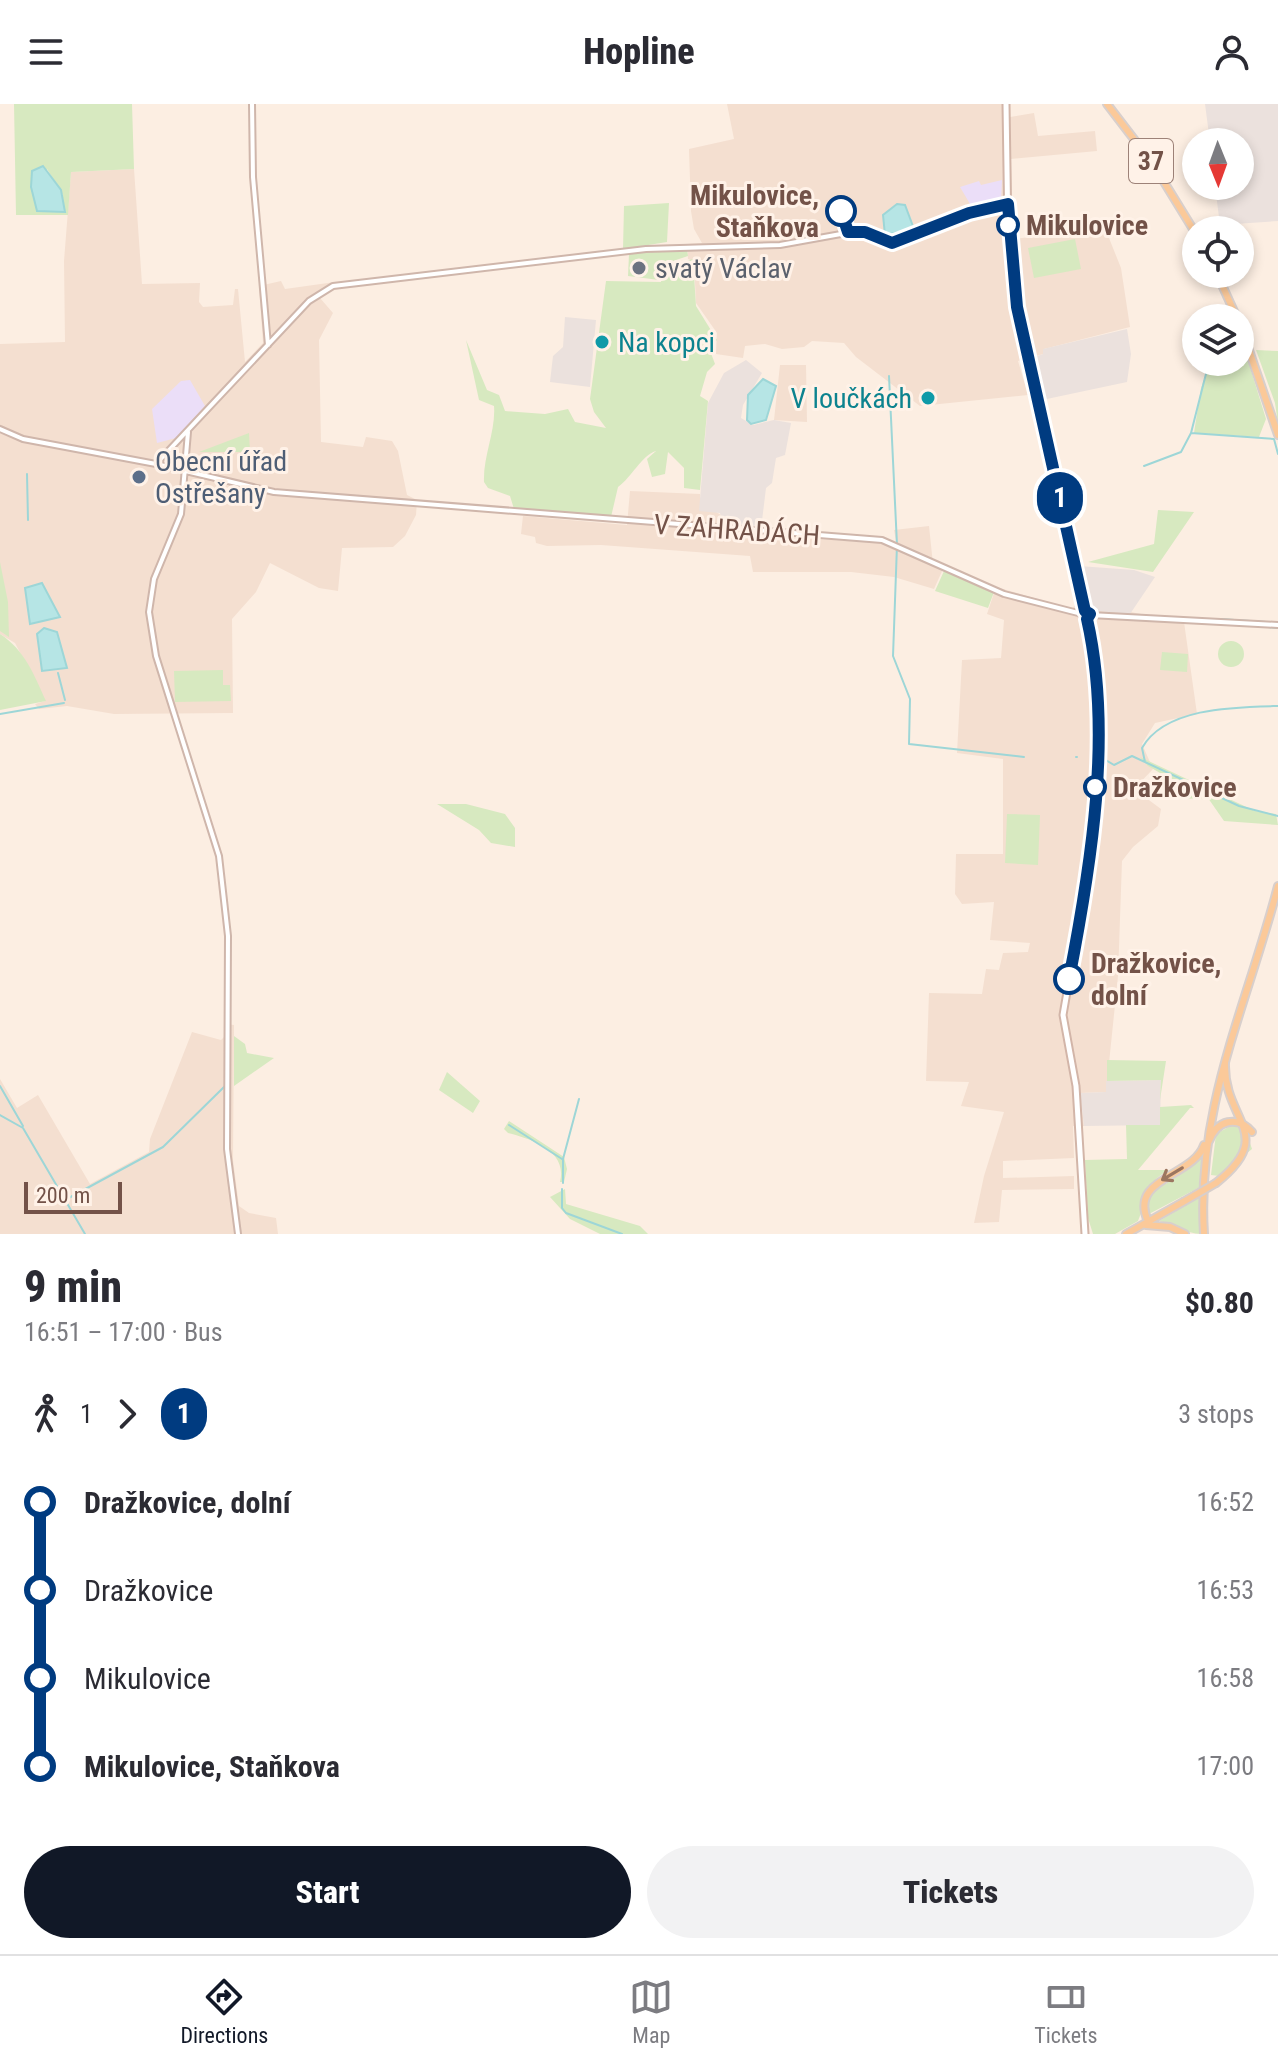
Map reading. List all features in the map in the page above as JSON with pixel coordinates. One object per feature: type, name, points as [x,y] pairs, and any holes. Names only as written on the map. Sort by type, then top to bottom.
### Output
[{"type":"main road","points":[[1006,104],[1008,204],[1017,307],[1097,670],[1092,859],[1063,1015],[1076,1086],[1085,1234]]},
{"type":"main road","name":"37","points":[[1107,104],[1153,164],[1185,216]]},
{"type":"main road","points":[[1254,365],[1278,435]]},
{"type":"main road","points":[[1204,1234],[1208,1130],[1227,1048],[1278,886]]},
{"type":"main road","points":[[1205,1156],[1212,1135],[1225,1122],[1244,1124],[1256,1141],[1253,1128],[1226,1079],[1227,1048]]},
{"type":"main road","points":[[1145,1223],[1145,1207],[1150,1191],[1196,1158],[1208,1130]]},
{"type":"main road","points":[[1126,1234],[1245,1166]]},
{"type":"main road","points":[[1145,1223],[1163,1225],[1185,1234]]},
{"type":"street","points":[[252,104],[253,177],[268,345]]},
{"type":"street","points":[[156,464],[309,301],[336,285],[651,248],[780,245],[848,232],[865,232],[889,243],[901,242],[964,214],[1008,204]]},
{"type":"street","name":"V ZAHRADÁCH","points":[[0,429],[23,439],[156,464],[274,492],[897,545],[1004,594],[1086,615],[1278,625]]},
{"type":"street","points":[[188,429],[181,514],[149,602],[153,645],[219,856],[228,936],[228,1160],[238,1234]]},
{"type":"shaded area","points":[[727,104],[1006,104],[1010,117],[1034,113],[1038,136],[1095,131],[1097,151],[1011,159],[1013,239],[1105,228],[1121,268],[1130,327],[1044,349],[1043,354],[1018,361],[1028,395],[920,406],[856,357],[844,343],[812,341],[804,347],[782,349],[765,344],[745,346],[743,358],[716,354],[717,333],[696,303],[694,261],[688,259],[687,244],[702,243],[694,229],[691,211],[689,149],[734,139]]},
{"type":"shaded area","points":[[1205,104],[1278,104],[1278,221],[1254,223],[1254,216],[1219,216],[1217,200],[1254,200],[1254,128],[1208,128]]},
{"type":"shaded area","points":[[134,169],[142,284],[200,283],[199,302],[203,307],[233,305],[235,289],[238,289],[245,362],[263,343],[259,286],[281,281],[285,289],[335,282],[335,288],[320,298],[333,313],[319,340],[321,442],[363,447],[366,437],[392,441],[398,451],[407,495],[417,500],[416,515],[405,536],[393,547],[342,548],[338,591],[319,588],[270,563],[256,592],[232,619],[233,713],[114,714],[67,706],[39,709],[35,704],[45,701],[15,643],[0,634],[0,344],[65,342],[64,261],[71,172]]},
{"type":"shaded area","points":[[1002,180],[1001,201],[973,209],[960,187],[979,181],[981,185]]},
{"type":"shaded area","points":[[565,317],[596,320],[590,387],[550,382],[553,356],[563,347]]},
{"type":"shaded area","points":[[1127,329],[1131,354],[1127,382],[1042,400],[1032,358],[1043,354],[1043,349]]},
{"type":"shaded area","points":[[746,360],[762,373],[743,405],[741,418],[753,425],[774,420],[791,423],[785,455],[776,458],[772,483],[766,488],[761,529],[723,525],[720,513],[699,511],[708,403],[724,373]]},
{"type":"shaded area","points":[[780,365],[806,365],[807,422],[774,420]]},
{"type":"shaded area","points":[[190,380],[205,406],[176,438],[157,443],[152,409],[181,381]]},
{"type":"shaded area","points":[[630,491],[700,494],[700,503],[723,516],[722,533],[881,543],[897,547],[894,530],[929,526],[933,564],[943,569],[934,589],[894,577],[851,572],[753,572],[750,556],[601,545],[547,546],[536,543],[535,537],[521,534],[523,516],[627,525]]},
{"type":"shaded area","points":[[1079,566],[1134,570],[1155,577],[1130,614],[1097,611],[1088,603]]},
{"type":"shaded area","points":[[996,587],[1072,609],[1077,602],[1184,622],[1197,714],[1155,723],[1142,744],[1153,769],[1134,789],[1161,809],[1158,826],[1122,861],[1118,976],[1106,1092],[1080,1093],[1084,1126],[1073,1126],[1074,1158],[1003,1161],[1003,1178],[1074,1176],[1074,1189],[1002,1190],[999,1222],[974,1223],[984,1176],[1004,1112],[961,1106],[969,1082],[926,1081],[929,993],[982,994],[986,969],[999,970],[1003,953],[1028,952],[1030,943],[990,940],[994,902],[962,904],[955,894],[956,854],[1003,854],[1003,759],[957,753],[962,660],[1001,658],[1004,620],[987,614]]},
{"type":"shaded area","points":[[224,1024],[234,1025],[233,1160],[239,1206],[249,1213],[276,1218],[278,1234],[0,1234],[0,1079],[17,1108],[38,1095],[90,1184],[149,1152],[150,1139],[192,1032],[221,1040]]},
{"type":"shaded area","points":[[1161,1080],[1160,1125],[1084,1126],[1080,1093],[1106,1092],[1106,1081]]},
{"type":"green space","points":[[14,104],[132,104],[134,169],[71,172],[68,215],[16,215]],"holes":[[[47,169],[63,195],[53,212],[37,211],[33,197]]]},
{"type":"green space","points":[[669,203],[667,242],[623,249],[624,206]]},
{"type":"green space","points":[[1075,239],[1081,269],[1034,278],[1028,248]]},
{"type":"green space","points":[[687,249],[688,256],[661,265],[659,261],[659,280],[628,276],[629,254]]},
{"type":"green space","points":[[693,259],[696,306],[717,340],[709,348],[715,364],[707,372],[700,396],[708,401],[700,490],[684,488],[684,468],[668,452],[665,474],[652,477],[647,459],[656,451],[646,457],[618,487],[611,517],[514,509],[510,496],[488,488],[484,482],[494,406],[479,400],[466,340],[487,390],[499,395],[505,411],[545,414],[568,409],[575,422],[606,428],[594,412],[590,399],[606,281],[661,282],[662,267]]},
{"type":"green space","points":[[1256,350],[1278,351],[1278,424],[1275,403]]},
{"type":"green space","points":[[1205,376],[1253,376],[1266,419],[1259,437],[1194,433]]},
{"type":"green space","points":[[249,433],[250,452],[199,452]]},
{"type":"green space","points":[[1158,510],[1194,512],[1153,572],[1088,562],[1154,544]]},
{"type":"green space","points":[[0,562],[8,602],[9,637],[0,631]]},
{"type":"green space","points":[[944,571],[994,592],[988,608],[935,591]]},
{"type":"green space","points":[[0,634],[22,655],[46,701],[0,710]]},
{"type":"green space","points":[[1231,641],[1240,645],[1244,654],[1240,663],[1231,667],[1222,663],[1218,654],[1222,645]]},
{"type":"green space","points":[[1162,652],[1188,654],[1187,672],[1160,670]]},
{"type":"green space","points":[[223,670],[223,685],[230,685],[231,701],[175,702],[174,671]]},
{"type":"green space","points":[[1140,757],[1255,811],[1276,814],[1278,825],[1224,821],[1208,798],[1176,799],[1186,788],[1148,766]]},
{"type":"green space","points":[[437,804],[466,804],[505,814],[515,828],[515,847],[491,843],[479,830]]},
{"type":"green space","points":[[1007,814],[1040,815],[1038,865],[1005,863]]},
{"type":"green space","points":[[234,1036],[245,1044],[247,1053],[274,1058],[234,1086]]},
{"type":"green space","points":[[1107,1060],[1166,1061],[1160,1100],[1161,1080],[1107,1081]]},
{"type":"green space","points":[[447,1072],[480,1101],[473,1113],[439,1090]]},
{"type":"green space","points":[[1191,1105],[1194,1108],[1190,1108],[1138,1170],[1169,1170],[1151,1185],[1138,1221],[1115,1234],[1093,1234],[1088,1218],[1085,1160],[1127,1159],[1126,1125],[1160,1125],[1160,1107]]},
{"type":"green space","points":[[509,1121],[564,1157],[567,1169],[564,1182],[560,1182],[559,1162],[553,1154],[537,1143],[508,1133],[504,1129]]},
{"type":"green space","points":[[1232,1125],[1246,1131],[1252,1149],[1219,1176],[1211,1175],[1216,1134]]},
{"type":"green space","points":[[1202,1157],[1200,1187],[1149,1214],[1149,1200],[1157,1188]]},
{"type":"green space","points":[[565,1189],[566,1204],[640,1226],[648,1234],[600,1234],[570,1219],[550,1197]]},
{"type":"green space","points":[[1200,1197],[1201,1234],[1159,1221]]},
{"type":"water","points":[[43,166],[61,190],[65,212],[37,211],[31,187],[32,171]]},
{"type":"water","points":[[897,204],[905,205],[914,229],[885,235],[883,215]]},
{"type":"water","points":[[763,379],[776,386],[766,420],[751,424],[747,420],[748,395]]},
{"type":"water","points":[[42,583],[60,617],[30,624],[25,588]]},
{"type":"water","points":[[44,628],[57,632],[67,668],[42,671],[37,634]]},
{"type":"waterway","points":[[889,376],[897,545],[893,656],[910,699],[909,744],[1024,757]]},
{"type":"waterway","points":[[1205,376],[1191,433],[1274,439],[1278,454]]},
{"type":"waterway","points":[[1144,466],[1181,452],[1191,433]]},
{"type":"waterway","points":[[27,474],[28,520]]},
{"type":"waterway","points":[[1219,619],[1266,622]]},
{"type":"waterway","points":[[1272,622],[1278,622]]},
{"type":"waterway","points":[[1268,627],[1278,628]]},
{"type":"waterway","points":[[58,673],[65,700]]},
{"type":"waterway","points":[[0,714],[64,703]]},
{"type":"waterway","points":[[1145,762],[1142,748],[1153,734],[1167,724],[1203,712],[1278,706]]},
{"type":"waterway","points":[[1104,759],[1114,765],[1132,756],[1239,806],[1278,816]]},
{"type":"waterway","points":[[0,1086],[23,1126]]},
{"type":"waterway","points":[[65,1200],[163,1147],[225,1086]]},
{"type":"waterway","points":[[563,1183],[563,1159],[579,1099]]},
{"type":"waterway","points":[[0,1115],[23,1128],[85,1234]]},
{"type":"waterway","points":[[509,1125],[562,1159]]},
{"type":"waterway","points":[[562,1189],[562,1208],[566,1213],[622,1234]]},
{"type":"bus line","name":"1","points":[[841,211],[848,232],[865,232],[892,243],[969,213],[1008,204],[1011,269],[1017,307],[1085,611],[1090,614],[1087,619],[1097,664],[1093,849],[1069,979]]},
{"type":"place","name":"Mikulovice, Staňkova","points":[[841,211]]},
{"type":"place","name":"Mikulovice","points":[[1008,225]]},
{"type":"place","name":"svatý Václav","points":[[639,268]]},
{"type":"place","name":"Na kopci","points":[[602,342]]},
{"type":"place","name":"V loučkách","points":[[928,398]]},
{"type":"place","name":"Obecní úřad Ostřešany","points":[[139,477]]},
{"type":"place","name":"Dražkovice","points":[[1095,787]]},
{"type":"place","name":"Dražkovice, dolní","points":[[1069,979]]}]
